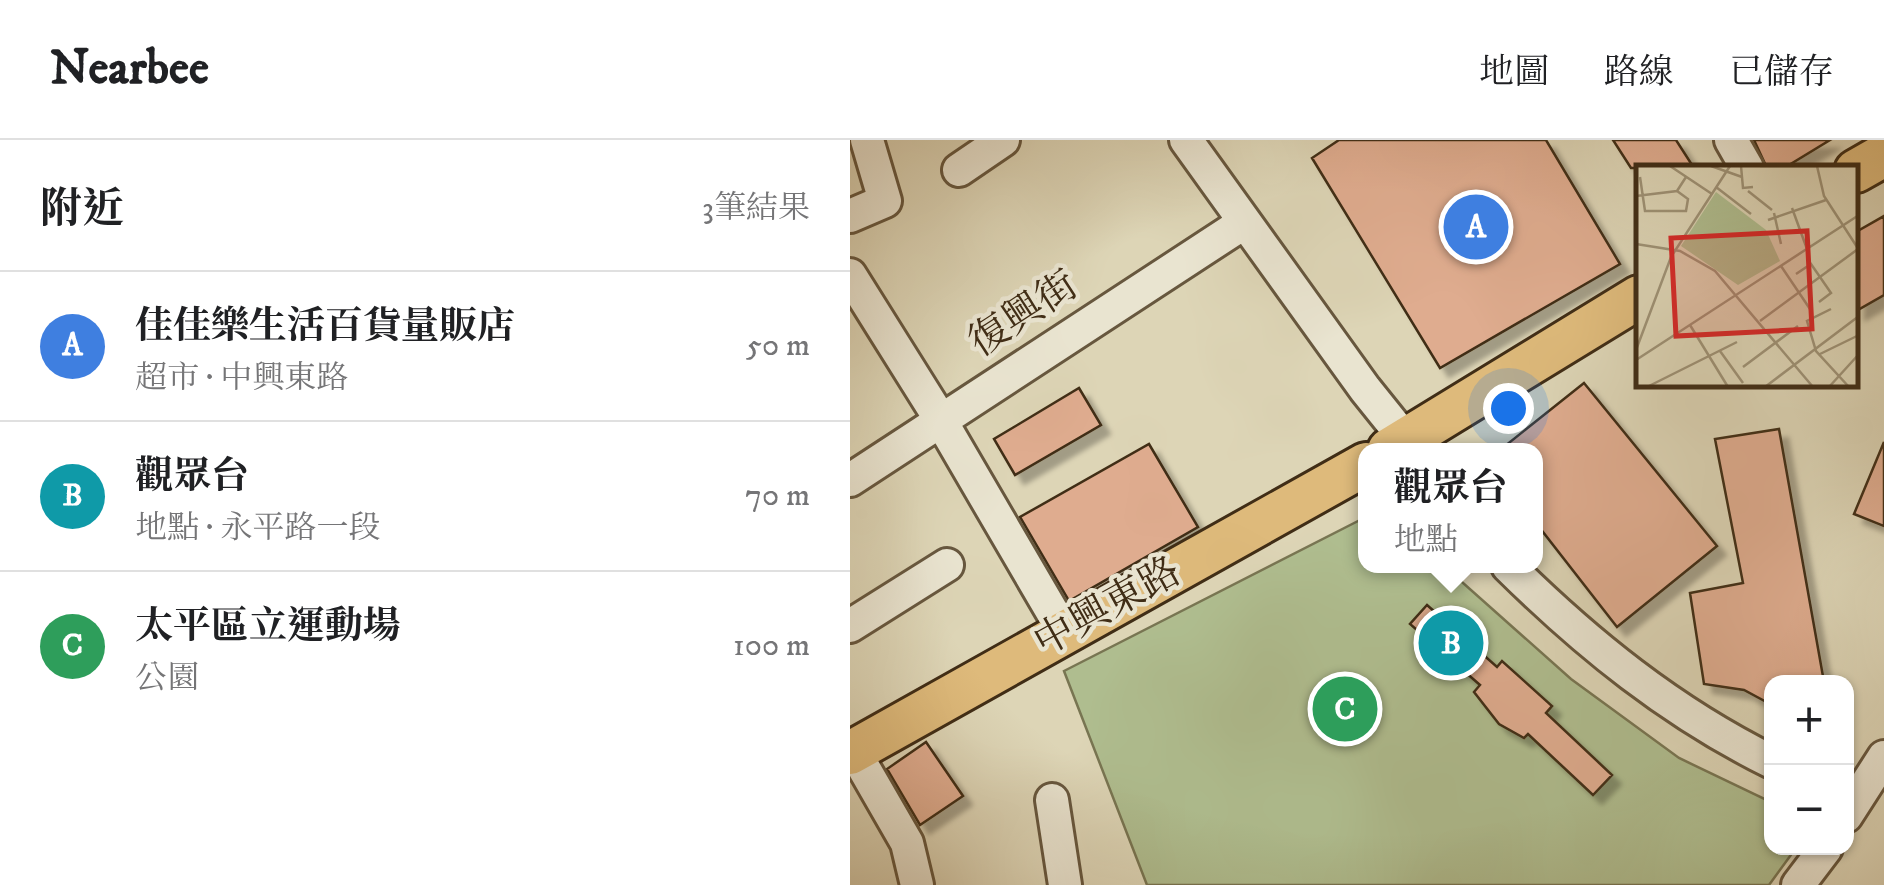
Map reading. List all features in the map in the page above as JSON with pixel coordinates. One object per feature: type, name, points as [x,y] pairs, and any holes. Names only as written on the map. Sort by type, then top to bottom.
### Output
[{"type":"main road","points":[[1859,169],[1884,155]]},
{"type":"main road","points":[[1409,443],[1636,299]]},
{"type":"main road","name":"中興東路","points":[[852,752],[1358,468]]},
{"type":"street","points":[[850,216],[885,200],[867,140]]},
{"type":"street","points":[[959,170],[1003,140]]},
{"type":"street","points":[[1186,140],[1400,443]]},
{"type":"street","points":[[1731,140],[1745,165]]},
{"type":"street","name":"復興街","points":[[850,480],[1245,222]]},
{"type":"street","points":[[850,275],[934,409],[938,422],[1064,632]]},
{"type":"street","points":[[850,626],[947,565]]},
{"type":"street","points":[[1515,573],[1567,624],[1617,665],[1694,719],[1764,758]]},
{"type":"street","points":[[852,752],[907,843],[916,885]]},
{"type":"street","points":[[1859,804],[1884,757]]},
{"type":"street","points":[[1052,800],[1066,885]]},
{"type":"street","points":[[1798,885],[1821,855]]},
{"type":"green space","points":[[1358,521],[1358,573],[1452,573],[1571,679],[1679,758],[1764,799],[1764,855],[1791,855],[1769,885],[1147,885],[1064,671]]},
{"type":"building","points":[[1339,140],[1546,140],[1620,264],[1440,368],[1312,158]]},
{"type":"building","points":[[1613,140],[1676,140],[1692,165],[1636,165],[1631,168]]},
{"type":"building","points":[[1754,140],[1830,140],[1789,165],[1766,165]]},
{"type":"building","points":[[1884,216],[1884,295],[1859,309],[1859,230]]},
{"type":"building","points":[[1584,383],[1717,546],[1617,627],[1543,532],[1543,443],[1509,443]]},
{"type":"building","points":[[1079,388],[1101,425],[1015,475],[994,439]]},
{"type":"building","points":[[1779,429],[1823,675],[1764,675],[1764,701],[1744,690],[1704,684],[1690,593],[1743,583],[1715,439]]},
{"type":"building","points":[[1884,442],[1884,526],[1854,514]]},
{"type":"building","points":[[1149,444],[1198,527],[1069,601],[1020,517]]},
{"type":"building","points":[[1427,605],[1497,667],[1502,661],[1552,706],[1546,713],[1612,775],[1593,795],[1528,734],[1524,738],[1499,724],[1474,692],[1480,685],[1410,624]]},
{"type":"building","points":[[926,742],[963,796],[920,825],[887,769]]},
{"type":"place","name":"佳佳樂生活百貨量販店","points":[[1476,227]]},
{"type":"place","name":"觀眾台","points":[[1451,643]]},
{"type":"place","name":"太平區立運動場","points":[[1345,709]]}]
